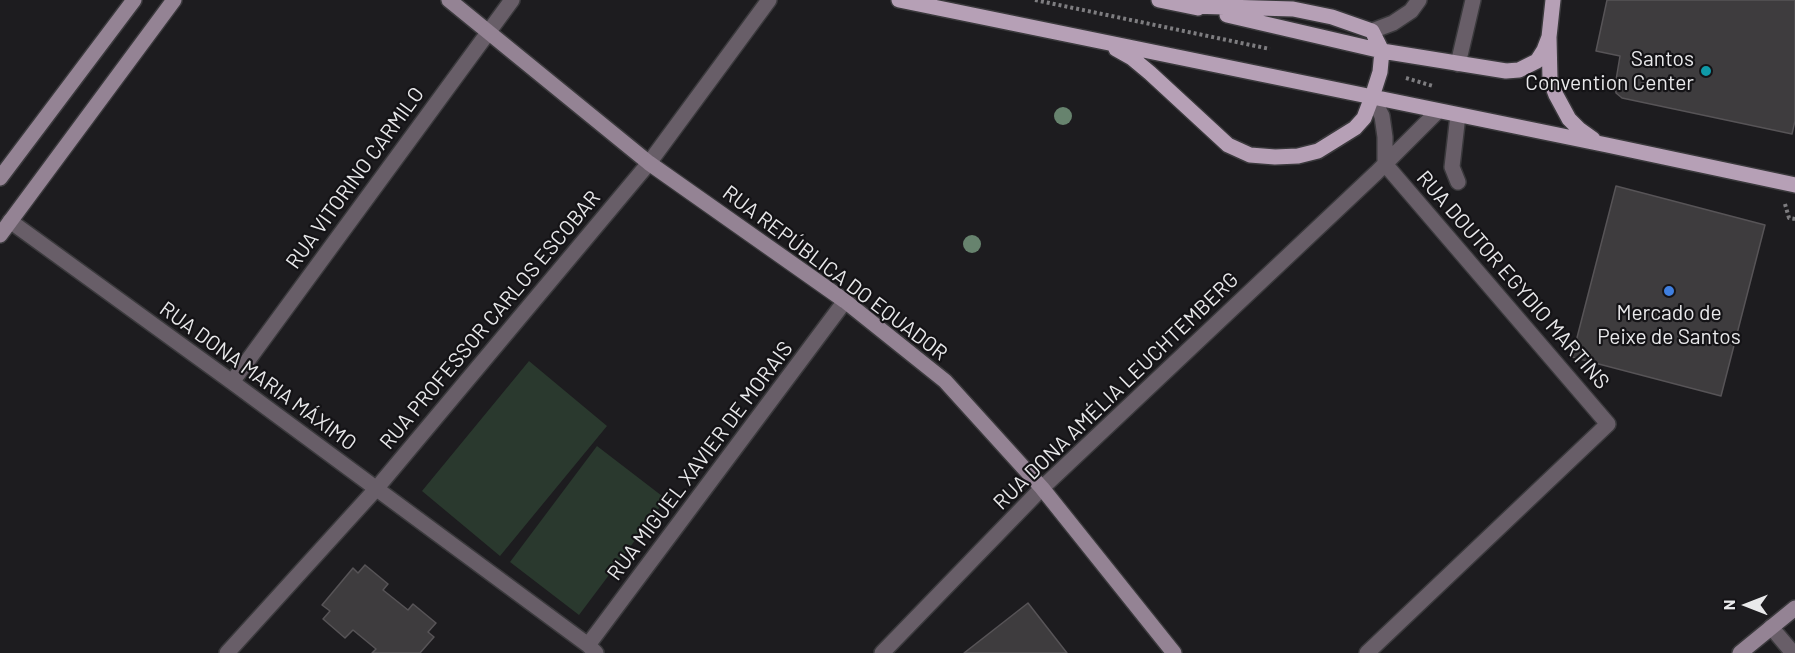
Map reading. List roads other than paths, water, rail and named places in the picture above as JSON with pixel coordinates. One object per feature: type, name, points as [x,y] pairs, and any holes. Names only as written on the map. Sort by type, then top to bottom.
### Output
[{"type":"main road","points":[[899,0],[1607,144],[1795,185]]},
{"type":"main road","points":[[1103,42],[1132,58],[1228,145],[1250,155],[1298,156],[1318,151],[1355,128],[1364,118],[1380,72],[1382,51],[1372,32],[1332,17],[1293,9],[1236,8],[1159,0]]},
{"type":"main road","points":[[1553,0],[1549,37],[1551,80],[1562,109],[1579,129],[1593,139],[1607,144]]},
{"type":"main road","points":[[1195,3],[1382,51],[1506,71],[1519,70],[1537,61],[1549,37]]},
{"type":"street","points":[[0,178],[134,0]]},
{"type":"street","points":[[0,235],[174,0]]},
{"type":"street","name":"RUA REPÚBLICA DO EQUADOR","points":[[449,0],[649,163],[845,301],[945,381],[1042,488],[1174,653]]},
{"type":"street","name":"RUA VITORINO CARMILO","points":[[232,382],[512,0]]},
{"type":"street","name":"RUA PROFESSOR CARLOS ESCOBAR","points":[[227,653],[376,489],[649,163],[769,0]]},
{"type":"street","points":[[1372,32],[1412,11],[1419,0]]},
{"type":"street","points":[[1458,64],[1473,0]]},
{"type":"street","points":[[1372,97],[1382,116],[1385,164]]},
{"type":"street","name":"RUA DONA AMÉLIA LEUCHTEMBERG","points":[[882,653],[1042,488],[1385,164],[1438,111]]},
{"type":"street","points":[[1458,115],[1452,167],[1458,182]]},
{"type":"street","name":"RUA DOUTOR EGYDIO MARTINS","points":[[1367,653],[1608,424],[1385,164]]},
{"type":"street","name":"RUA DONA MARIA MÁXIMO","points":[[10,221],[232,382],[592,649]]},
{"type":"street","name":"RUA MIGUEL XAVIER DE MORAIS","points":[[592,649],[845,301]]},
{"type":"street","points":[[1740,653],[1795,608]]},
{"type":"street","points":[[1771,627],[1792,653]]},
{"type":"place","name":"Santos Convention Center","points":[[1706,71]]},
{"type":"place","name":"Mercado de Peixe de Santos","points":[[1669,291]]}]
